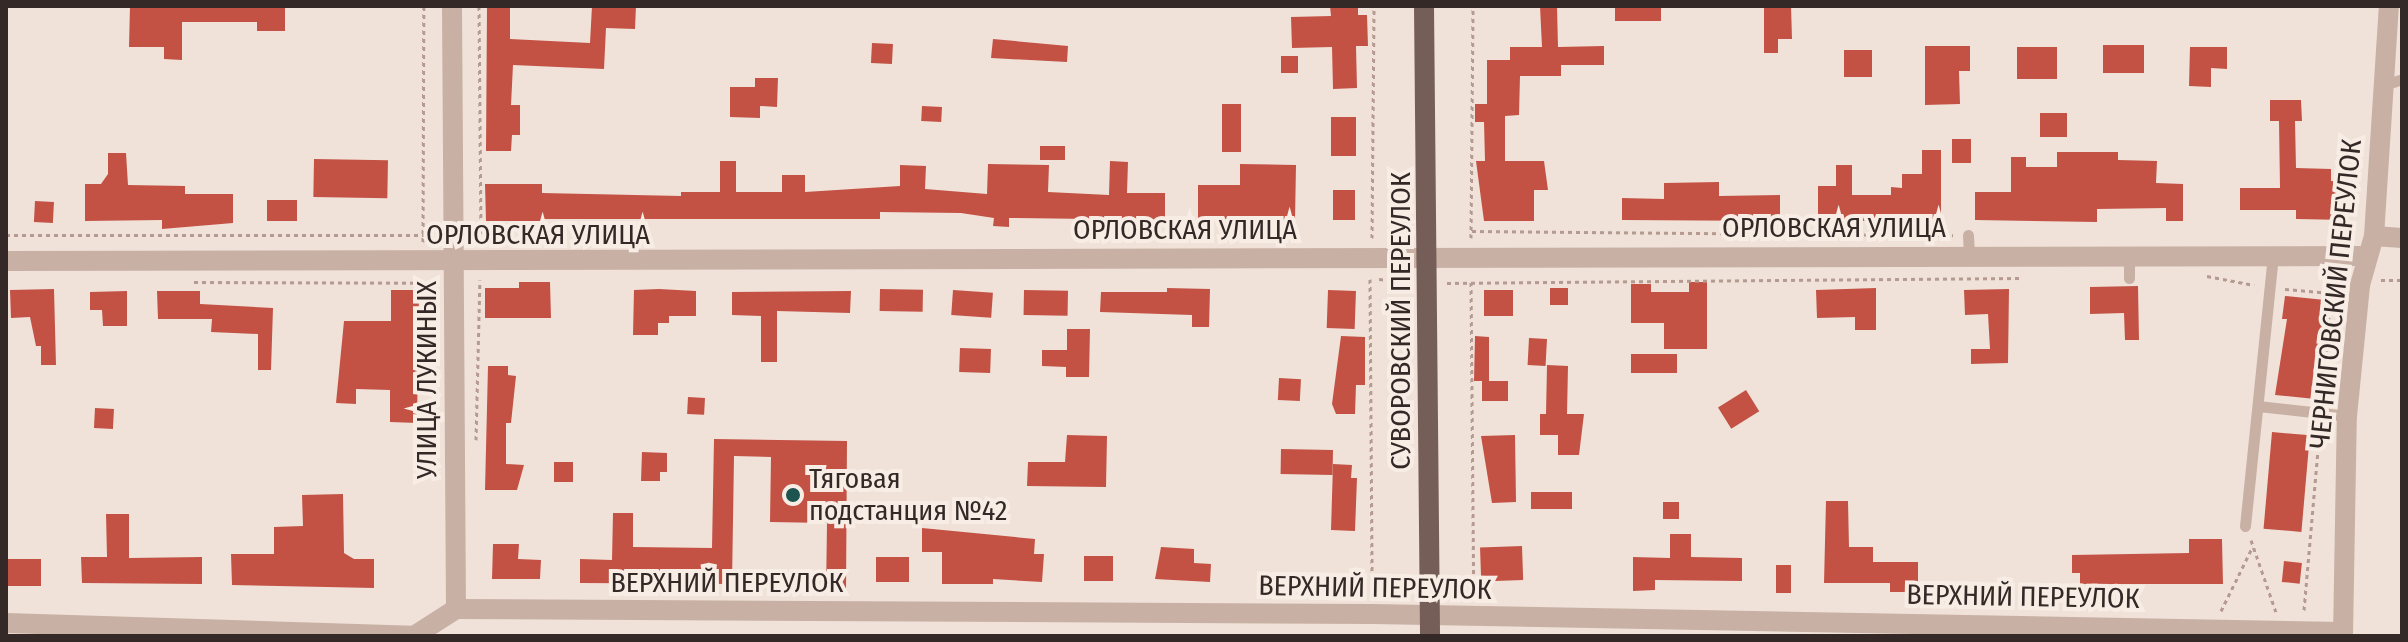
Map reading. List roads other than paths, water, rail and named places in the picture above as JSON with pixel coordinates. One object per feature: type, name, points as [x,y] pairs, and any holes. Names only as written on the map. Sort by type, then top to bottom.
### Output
[{"type":"main road","name":"СУВОРОВСКИЙ ПЕРЕУЛОК","points":[[1424,6],[1430,257],[1430,626]]},
{"type":"street","name":"УЛИЦА ЛУКИНЫХ","points":[[452,6],[456,609]]},
{"type":"street","name":"ЧЕРНИГОВСКИЙ ПЕРЕУЛОК","points":[[2343,634],[2347,416],[2365,256],[2374,236],[2393,82],[2389,6]]},
{"type":"street","points":[[2374,236],[2402,238]]},
{"type":"street","name":"ОРЛОВСКАЯ УЛИЦА","points":[[6,261],[422,273],[454,263],[485,275],[1372,257],[2365,256]]},
{"type":"street","points":[[6,623],[413,636],[456,609]]},
{"type":"street","name":"ВЕРХНИЙ ПЕРЕУЛОК","points":[[456,609],[1372,614],[1430,626],[1474,618],[2282,629],[2343,634]]},
{"type":"lane","points":[[1968,235],[1969,256]]},
{"type":"lane","points":[[2129,256],[2129,278]]},
{"type":"lane","points":[[2245,526],[2273,256]]},
{"type":"lane","points":[[2258,406],[2347,416]]},
{"type":"place","name":"Тяговая подстанция №42","points":[[793,495]]}]
